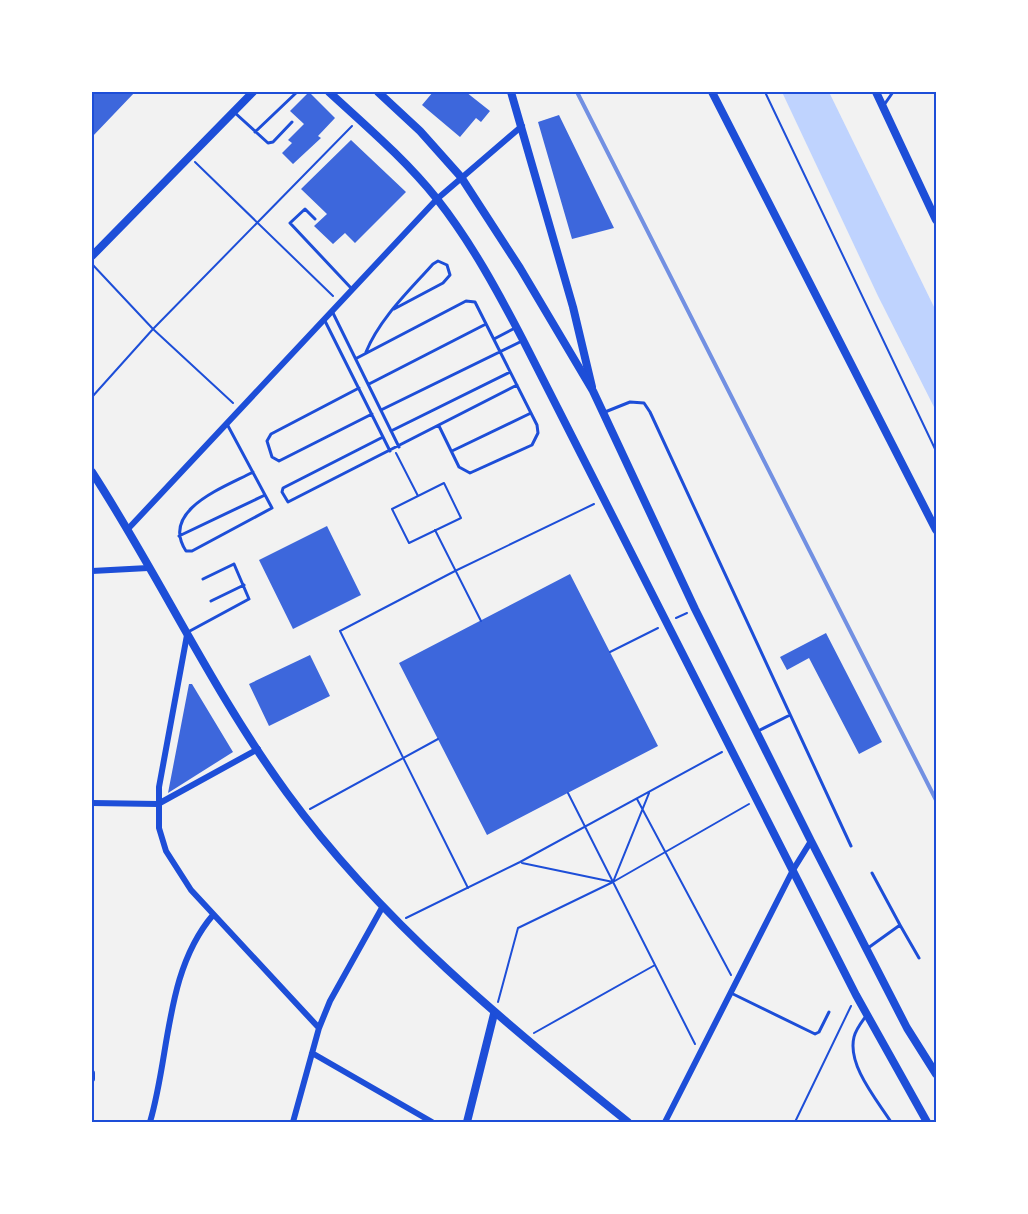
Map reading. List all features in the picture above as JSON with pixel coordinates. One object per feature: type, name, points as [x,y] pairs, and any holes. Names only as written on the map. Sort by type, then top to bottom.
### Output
[{"type":"main road","points":[[329,92],[392,149],[437,199],[479,261],[517,328],[602,500],[856,995],[927,1122]]},
{"type":"main road","points":[[378,92],[420,131],[461,177],[520,268],[593,392],[811,841],[907,1028],[936,1074]]},
{"type":"main road","points":[[712,92],[936,530]]},
{"type":"main road","points":[[876,92],[936,220]]},
{"type":"main road","points":[[92,472],[187,634],[258,749],[302,813],[398,923],[494,1014],[628,1122]]},
{"type":"street","points":[[92,256],[253,92]]},
{"type":"street","points":[[511,92],[573,307],[593,392]]},
{"type":"street","points":[[127,530],[338,301],[437,199],[522,126]]},
{"type":"street","points":[[92,571],[148,568]]},
{"type":"street","points":[[187,634],[158,804],[159,828],[166,851],[185,881],[213,915],[319,1028]]},
{"type":"street","points":[[92,803],[158,804],[258,749]]},
{"type":"street","points":[[665,1122],[793,870],[811,841]]},
{"type":"street","points":[[293,1122],[319,1028],[335,992],[383,906]]},
{"type":"street","points":[[150,1122],[161,1082],[182,972],[202,927],[213,915]]},
{"type":"street","points":[[467,1122],[494,1014]]},
{"type":"street","points":[[312,1053],[432,1122]]},
{"type":"lane","points":[[255,132],[297,92]]},
{"type":"lane","points":[[883,107],[893,92]]},
{"type":"lane","points":[[233,111],[266,142],[271,143],[292,122]]},
{"type":"lane","points":[[315,219],[305,209],[290,223],[351,288]]},
{"type":"lane","points":[[365,353],[374,334],[394,309],[433,264],[438,261],[447,265],[450,275],[443,283],[394,309]]},
{"type":"lane","points":[[357,358],[466,301],[475,302],[531,413],[538,433],[532,445],[470,473],[462,471],[438,426]]},
{"type":"lane","points":[[331,309],[399,447]]},
{"type":"lane","points":[[324,317],[390,451]]},
{"type":"lane","points":[[369,384],[486,324]]},
{"type":"lane","points":[[494,340],[517,328]]},
{"type":"lane","points":[[381,411],[523,340]]},
{"type":"lane","points":[[391,431],[510,372]]},
{"type":"lane","points":[[383,437],[284,488],[282,492],[290,503],[517,385]]},
{"type":"lane","points":[[359,388],[271,434],[267,441],[272,457],[279,461],[372,414]]},
{"type":"lane","points":[[603,412],[630,402],[644,403],[650,412],[851,846]]},
{"type":"lane","points":[[452,451],[531,413]]},
{"type":"lane","points":[[227,424],[265,495],[271,510],[192,551],[184,549],[179,536],[181,521],[197,503],[252,472]]},
{"type":"lane","points":[[179,536],[265,495]]},
{"type":"lane","points":[[187,634],[248,600],[234,564],[202,579]]},
{"type":"lane","points":[[212,601],[244,585]]},
{"type":"lane","points":[[756,731],[790,715]]},
{"type":"lane","points":[[872,873],[919,958]]},
{"type":"lane","points":[[867,949],[900,925]]},
{"type":"lane","points":[[730,992],[815,1034],[819,1032],[829,1012]]},
{"type":"lane","points":[[867,1015],[855,1034],[853,1050],[860,1071],[891,1122]]},
{"type":"path","points":[[765,92],[936,451]]},
{"type":"path","points":[[92,397],[153,328],[359,119]]},
{"type":"path","points":[[189,156],[338,301]]},
{"type":"path","points":[[92,264],[153,328],[240,410]]},
{"type":"path","points":[[444,483],[461,518],[435,530],[409,543],[392,509],[444,483]]},
{"type":"path","points":[[468,888],[340,632],[456,571],[602,500]]},
{"type":"path","points":[[435,530],[481,621]]},
{"type":"path","points":[[610,652],[631,642]]},
{"type":"path","points":[[302,813],[438,739]]},
{"type":"path","points":[[398,923],[520,862],[730,747]]},
{"type":"path","points":[[568,793],[699,1052]]},
{"type":"path","points":[[613,882],[649,793]]},
{"type":"path","points":[[637,799],[735,983]]},
{"type":"path","points":[[494,1014],[518,928],[613,882],[757,800]]},
{"type":"path","points":[[520,862],[613,882]]},
{"type":"path","points":[[524,1039],[655,965]]},
{"type":"path","points":[[795,1122],[856,995]]},
{"type":"water","points":[[782,92],[829,92],[936,311],[936,411],[878,296]]},
{"type":"building","points":[[92,92],[135,92],[92,137]]},
{"type":"building","points":[[309,92],[335,118],[318,136],[321,138],[293,164],[282,153],[292,143],[288,140],[304,124],[290,111]]},
{"type":"building","points":[[433,92],[466,92],[490,111],[481,122],[476,118],[460,137],[422,105]]},
{"type":"building","points":[[559,115],[614,228],[572,239],[538,122]]},
{"type":"building","points":[[351,140],[406,192],[355,243],[345,233],[333,244],[314,226],[327,214],[301,189]]},
{"type":"building","points":[[327,526],[361,595],[293,629],[259,560]]},
{"type":"building","points":[[570,574],[658,746],[487,835],[399,663]]},
{"type":"building","points":[[826,633],[882,742],[859,754],[809,658],[787,670],[780,657]]},
{"type":"building","points":[[310,655],[330,696],[269,726],[249,684]]},
{"type":"building","points":[[189,684],[192,684],[233,752],[168,793]]},
{"type":"railway","points":[[577,92],[936,800]]}]
